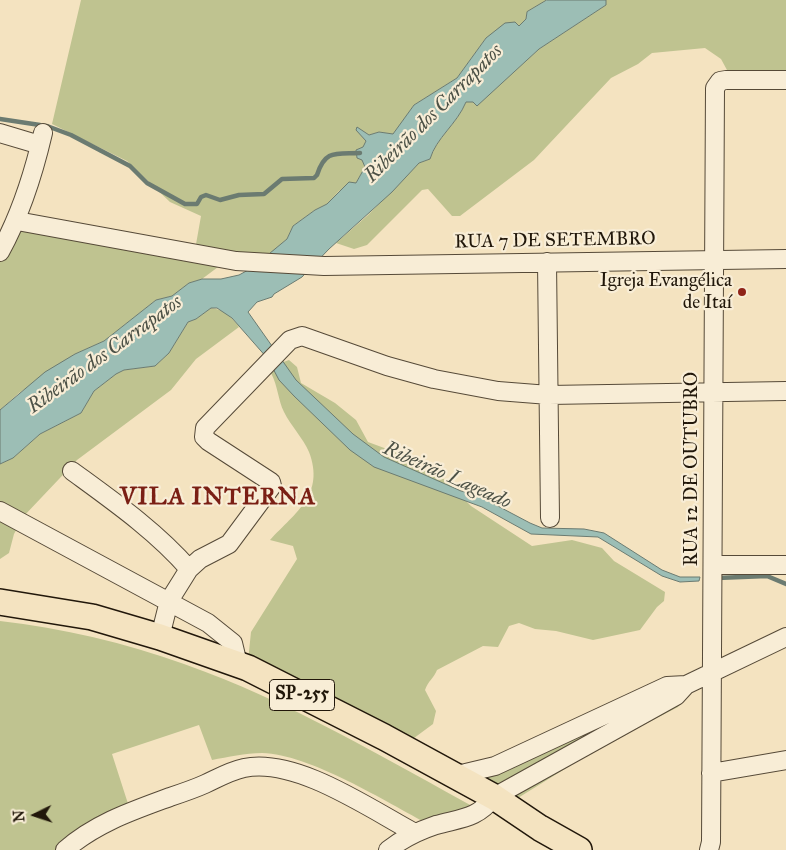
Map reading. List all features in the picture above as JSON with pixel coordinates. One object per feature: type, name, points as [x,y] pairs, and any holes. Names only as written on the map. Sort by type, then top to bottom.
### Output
[{"type":"highway","name":"SP-255","points":[[0,602],[70,612],[160,637],[238,664],[384,736],[453,776],[494,796],[540,828],[579,850]]},
{"type":"street","name":"RUA 12 DE OUTUBRO","points":[[714,847],[711,773],[715,88],[720,81],[726,80],[786,80]]},
{"type":"street","points":[[0,133],[41,139],[17,220],[0,252]]},
{"type":"street","name":"RUA 7 DE SETEMBRO","points":[[17,220],[214,257],[253,262],[324,266],[786,259]]},
{"type":"street","points":[[547,262],[550,518]]},
{"type":"street","points":[[160,637],[170,601],[189,570],[200,559],[229,544],[272,486],[271,482],[208,441],[203,432],[266,363],[296,337],[311,338],[387,366],[434,379],[498,391],[549,395],[786,391]]},
{"type":"street","points":[[72,471],[156,537],[189,570]]},
{"type":"street","points":[[0,511],[170,601],[227,636],[237,651],[238,664]]},
{"type":"street","points":[[713,565],[786,565]]},
{"type":"street","points":[[388,850],[415,833],[465,818],[485,808],[494,796],[676,696],[686,685],[786,637]]},
{"type":"street","points":[[453,776],[495,766],[667,686],[686,685]]},
{"type":"street","points":[[711,773],[786,760]]},
{"type":"street","points":[[65,850],[106,822],[132,810],[204,784],[233,771],[261,766],[281,768],[314,778],[415,833]]},
{"type":"green space","points":[[81,0],[547,0],[527,12],[526,19],[519,26],[486,38],[457,78],[414,105],[393,135],[379,132],[369,135],[357,128],[366,141],[362,159],[365,167],[356,183],[339,191],[327,204],[293,226],[287,239],[265,259],[195,250],[201,216],[170,202],[127,161],[52,124]]},
{"type":"green space","points":[[606,0],[786,0],[786,70],[727,70],[721,59],[705,48],[652,53],[638,64],[611,78],[534,160],[460,216],[452,216],[428,189],[422,190],[367,245],[354,249],[336,243],[368,215],[419,163],[430,159],[437,144],[466,102],[473,102],[477,105],[539,49],[606,5]]},
{"type":"green space","points":[[18,222],[226,261],[202,279],[189,283],[172,296],[156,300],[104,341],[75,354],[19,393],[0,410],[0,254]]},
{"type":"green space","points":[[211,308],[227,314],[239,327],[196,359],[171,390],[77,460],[23,517],[14,534],[9,553],[0,559],[0,464],[13,458],[40,434],[81,413],[94,391],[116,374],[124,370],[155,366],[169,353],[188,322],[196,319]]},
{"type":"green space","points":[[289,360],[297,367],[301,383],[335,403],[356,420],[368,442],[414,459],[445,480],[471,506],[532,546],[572,540],[602,548],[614,561],[665,592],[664,601],[657,607],[640,630],[593,640],[556,631],[535,629],[519,623],[509,626],[498,647],[483,646],[437,670],[425,690],[436,711],[433,724],[410,741],[248,661],[251,632],[297,559],[293,546],[270,540],[298,511],[311,491],[313,480],[313,467],[309,452],[284,412],[271,373],[275,365]]},
{"type":"green space","points":[[0,621],[70,632],[117,643],[162,656],[223,679],[299,713],[483,812],[430,825],[348,781],[302,761],[281,755],[262,753],[243,754],[212,760],[199,725],[112,754],[131,813],[69,850],[0,850]]},
{"type":"green space","points":[[669,697],[680,704],[678,707],[597,749],[505,806],[472,776],[513,765]]},
{"type":"water","name":"Ribeirão dos Carrapatos","points":[[547,0],[606,0],[606,5],[539,49],[477,106],[473,102],[466,102],[437,144],[430,159],[419,163],[392,192],[329,249],[302,277],[272,297],[257,302],[248,312],[296,380],[353,434],[384,457],[461,491],[477,495],[542,528],[584,529],[604,533],[662,570],[680,577],[700,577],[699,581],[680,582],[662,576],[598,537],[531,534],[482,507],[374,467],[350,450],[294,396],[279,380],[268,359],[232,318],[217,308],[211,308],[196,319],[188,322],[169,353],[155,366],[124,370],[116,374],[94,391],[81,413],[40,434],[13,458],[0,464],[0,410],[45,372],[75,354],[104,341],[156,300],[172,296],[189,283],[202,279],[221,279],[239,275],[252,268],[287,239],[293,226],[327,204],[349,182],[356,183],[365,167],[362,160],[357,158],[356,150],[363,147],[366,141],[356,130],[357,127],[369,135],[379,132],[393,134],[414,105],[457,78],[486,38],[505,23],[515,22],[519,26],[526,19],[527,12]]},
{"type":"waterway","points":[[0,119],[40,125]]},
{"type":"waterway","points":[[47,126],[71,135],[130,166],[147,183],[185,204],[197,204],[201,197],[206,195],[220,200],[239,195],[264,194],[282,179],[314,178],[324,161],[332,155],[360,153]]},
{"type":"waterway","name":"Ribeirão Lageado","points":[[717,578],[767,576],[786,584]]},
{"type":"place","name":"Igreja Evangélica de Itaí","points":[[742,292]]},
{"type":"district","name":"VILA INTERNA","points":[[218,498]]}]
